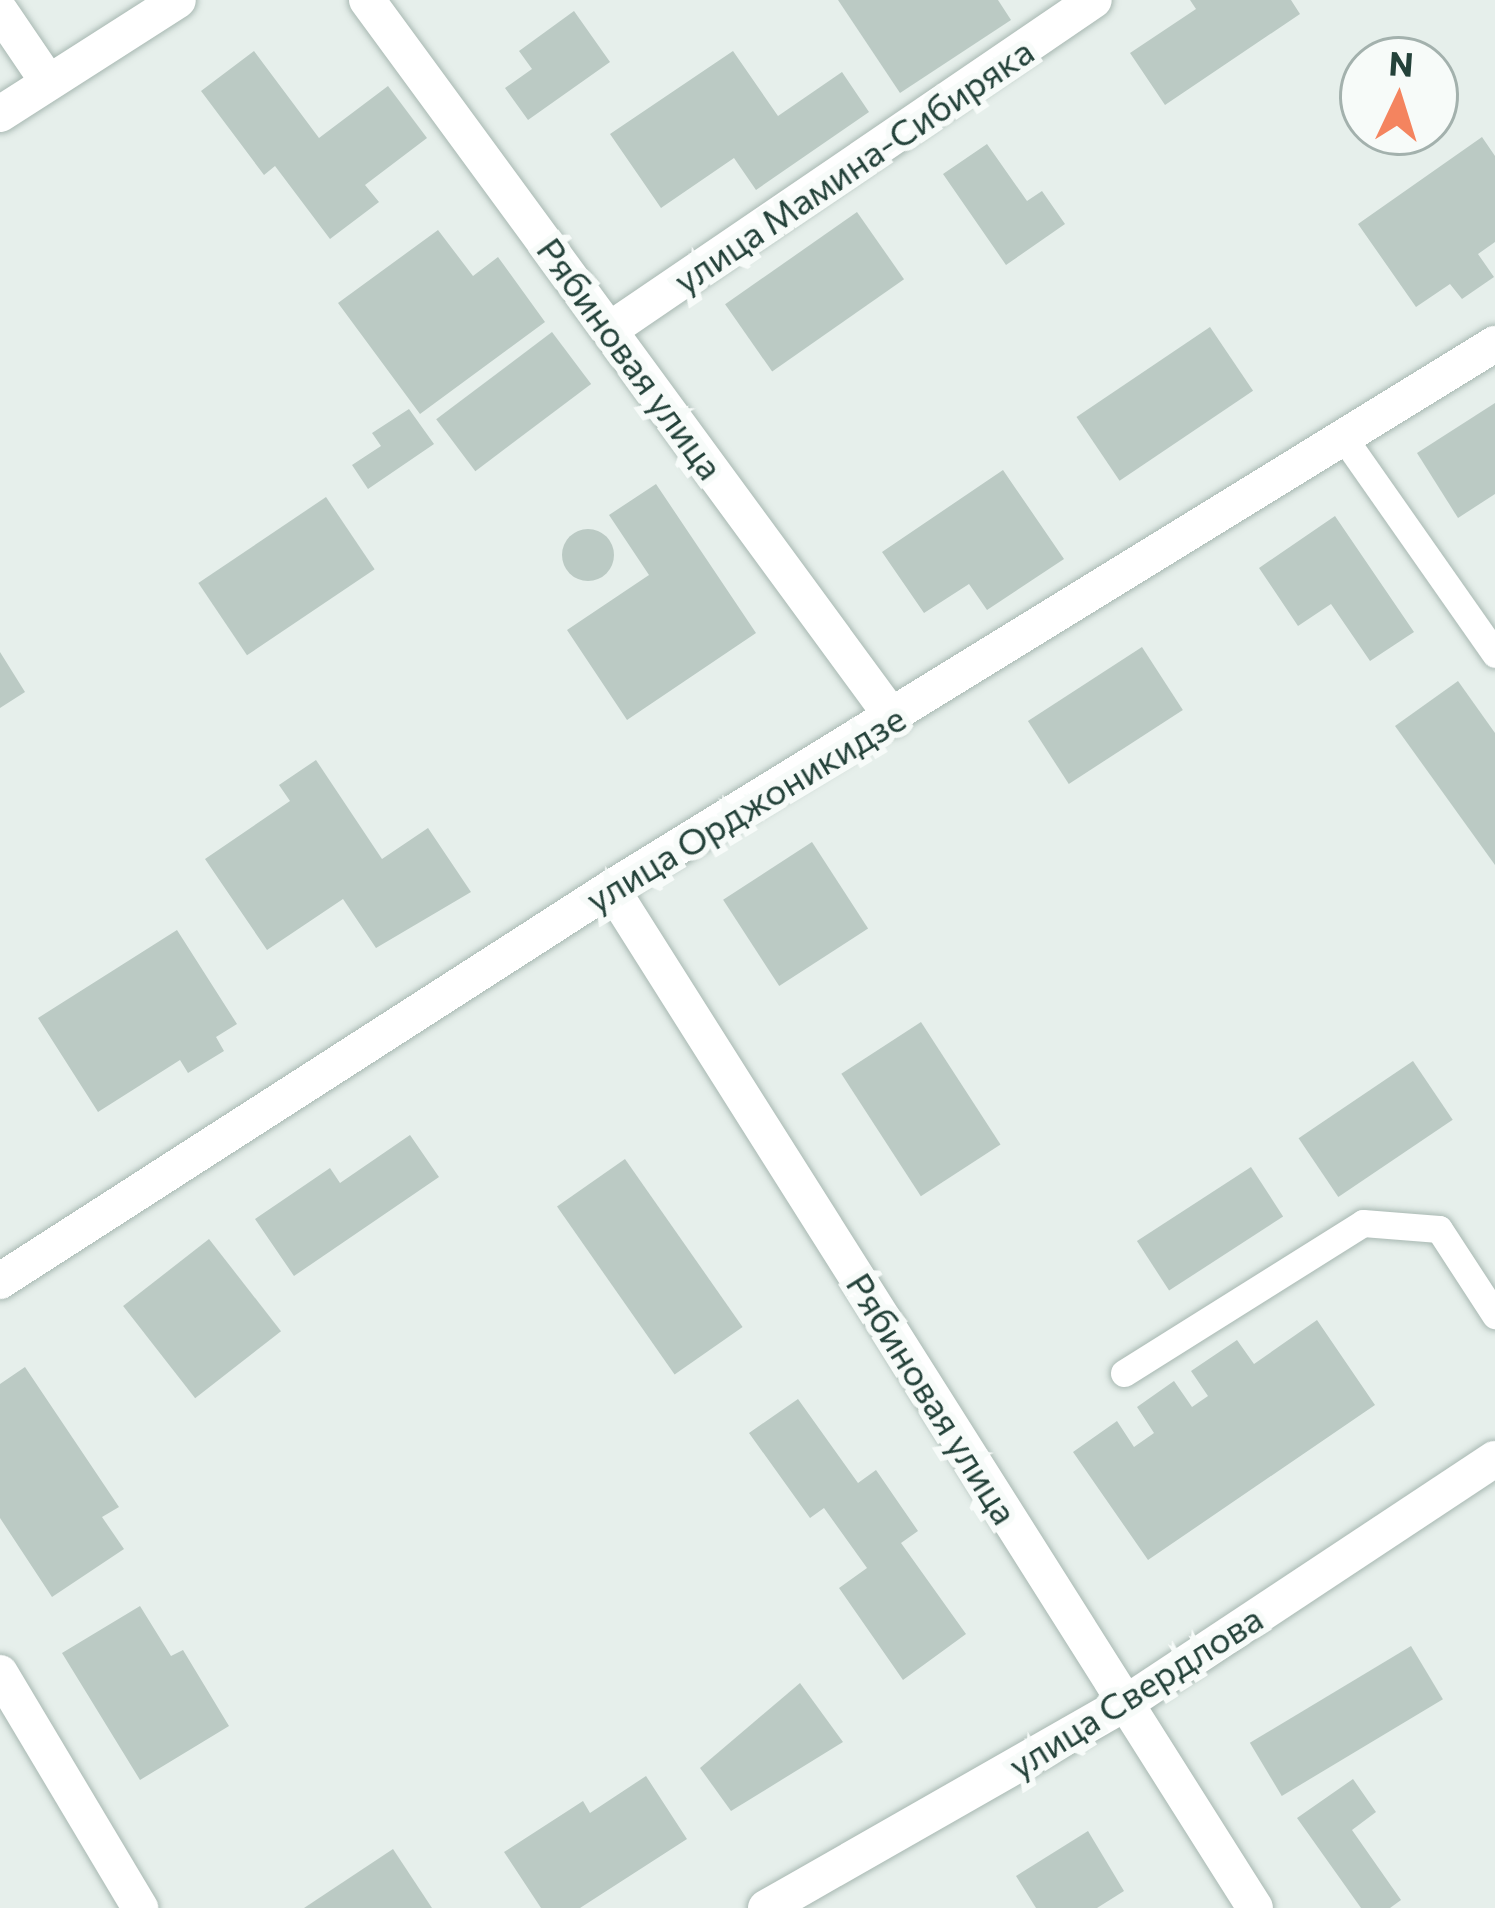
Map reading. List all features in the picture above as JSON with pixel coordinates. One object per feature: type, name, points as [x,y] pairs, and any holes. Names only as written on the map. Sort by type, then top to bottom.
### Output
[{"type":"street","points":[[0,114],[178,0]]},
{"type":"street","name":"Рябиновая улица","points":[[367,0],[893,718]]},
{"type":"street","name":"улица Мамина-Сибиряка","points":[[611,329],[1094,0]]},
{"type":"street","points":[[0,11],[48,82]]},
{"type":"street","name":"улица Орджоникидзе","points":[[0,1281],[611,888],[1346,440],[1495,344]]},
{"type":"street","name":"Рябиновая улица","points":[[611,888],[1255,1908]]},
{"type":"street","name":"улица Свердлова","points":[[766,1908],[1126,1702],[1495,1459]]},
{"type":"street","points":[[0,1673],[140,1908]]},
{"type":"lane","points":[[1346,440],[1495,654]]},
{"type":"lane","points":[[1124,1373],[1363,1223],[1438,1229],[1495,1315]]},
{"type":"building","points":[[838,0],[998,0],[1011,20],[900,93]]},
{"type":"building","points":[[1190,0],[1291,0],[1300,14],[1165,105],[1130,53],[1196,9]]},
{"type":"building","points":[[574,11],[610,62],[528,120],[505,88],[532,69],[519,51]]},
{"type":"building","points":[[254,51],[319,138],[388,86],[427,138],[365,185],[379,202],[330,239],[275,166],[264,175],[201,91]]},
{"type":"building","points":[[733,51],[778,116],[842,72],[869,112],[756,190],[734,158],[661,208],[610,134]]},
{"type":"building","points":[[1482,137],[1495,156],[1495,242],[1478,254],[1494,277],[1462,299],[1450,284],[1416,307],[1358,224]]},
{"type":"building","points":[[987,144],[1027,201],[1042,191],[1065,224],[1006,265],[943,174]]},
{"type":"building","points":[[857,212],[904,279],[772,372],[725,304]]},
{"type":"building","points":[[438,230],[473,276],[498,257],[545,322],[420,414],[338,303]]},
{"type":"building","points":[[1210,327],[1253,391],[1120,481],[1077,417]]},
{"type":"building","points":[[552,332],[591,384],[475,471],[436,419]]},
{"type":"building","points":[[1495,403],[1495,494],[1458,518],[1417,453]]},
{"type":"building","points":[[409,409],[434,444],[368,489],[352,465],[381,446],[372,433]]},
{"type":"building","points":[[1003,470],[1064,559],[987,610],[969,584],[924,613],[882,552]]},
{"type":"building","points":[[656,484],[756,633],[627,720],[567,630],[649,575],[609,515]]},
{"type":"building","points":[[326,497],[375,569],[247,655],[198,583]]},
{"type":"building","points":[[1335,516],[1414,632],[1370,661],[1331,604],[1298,626],[1259,568]]},
{"type":"building","points":[[588,529],[607,536],[614,555],[607,574],[588,581],[569,574],[562,555],[569,536]]},
{"type":"building","points":[[1142,647],[1183,710],[1069,784],[1028,721]]},
{"type":"building","points":[[0,652],[25,692],[0,708]]},
{"type":"building","points":[[1458,681],[1495,733],[1495,865],[1395,726]]},
{"type":"building","points":[[316,760],[382,859],[428,828],[471,892],[376,948],[343,899],[267,950],[205,859],[290,801],[279,785]]},
{"type":"building","points":[[812,842],[868,928],[779,986],[723,900]]},
{"type":"building","points":[[177,930],[237,1024],[216,1037],[224,1051],[188,1073],[180,1060],[98,1112],[38,1018]]},
{"type":"building","points":[[921,1022],[1001,1144],[921,1196],[841,1074]]},
{"type":"building","points":[[1413,1061],[1453,1120],[1338,1197],[1299,1138]]},
{"type":"building","points":[[410,1135],[439,1177],[294,1276],[255,1219],[330,1168],[340,1183]]},
{"type":"building","points":[[625,1159],[743,1327],[675,1375],[557,1207]]},
{"type":"building","points":[[1251,1167],[1283,1216],[1169,1291],[1137,1241]]},
{"type":"building","points":[[209,1239],[281,1331],[195,1398],[123,1306]]},
{"type":"building","points":[[1317,1320],[1375,1405],[1148,1560],[1073,1452],[1117,1421],[1134,1447],[1154,1433],[1137,1407],[1174,1381],[1192,1407],[1208,1396],[1191,1371],[1237,1340],[1254,1364]]},
{"type":"building","points":[[25,1367],[119,1507],[102,1517],[124,1549],[52,1597],[0,1518],[0,1384]]},
{"type":"building","points":[[798,1399],[858,1483],[876,1470],[918,1531],[901,1543],[966,1634],[903,1680],[839,1588],[867,1568],[824,1508],[810,1518],[749,1433]]},
{"type":"building","points":[[140,1606],[171,1656],[183,1650],[229,1726],[140,1780],[62,1653]]},
{"type":"building","points":[[1411,1646],[1443,1699],[1282,1796],[1250,1743]]},
{"type":"building","points":[[800,1683],[843,1742],[731,1811],[700,1768]]},
{"type":"building","points":[[646,1776],[687,1839],[580,1908],[541,1908],[504,1852],[583,1801],[590,1813]]},
{"type":"building","points":[[1353,1779],[1376,1812],[1352,1830],[1401,1900],[1390,1908],[1361,1908],[1297,1818]]},
{"type":"building","points":[[1088,1831],[1124,1891],[1097,1908],[1036,1908],[1016,1876]]},
{"type":"building","points":[[393,1849],[432,1908],[304,1908]]}]
